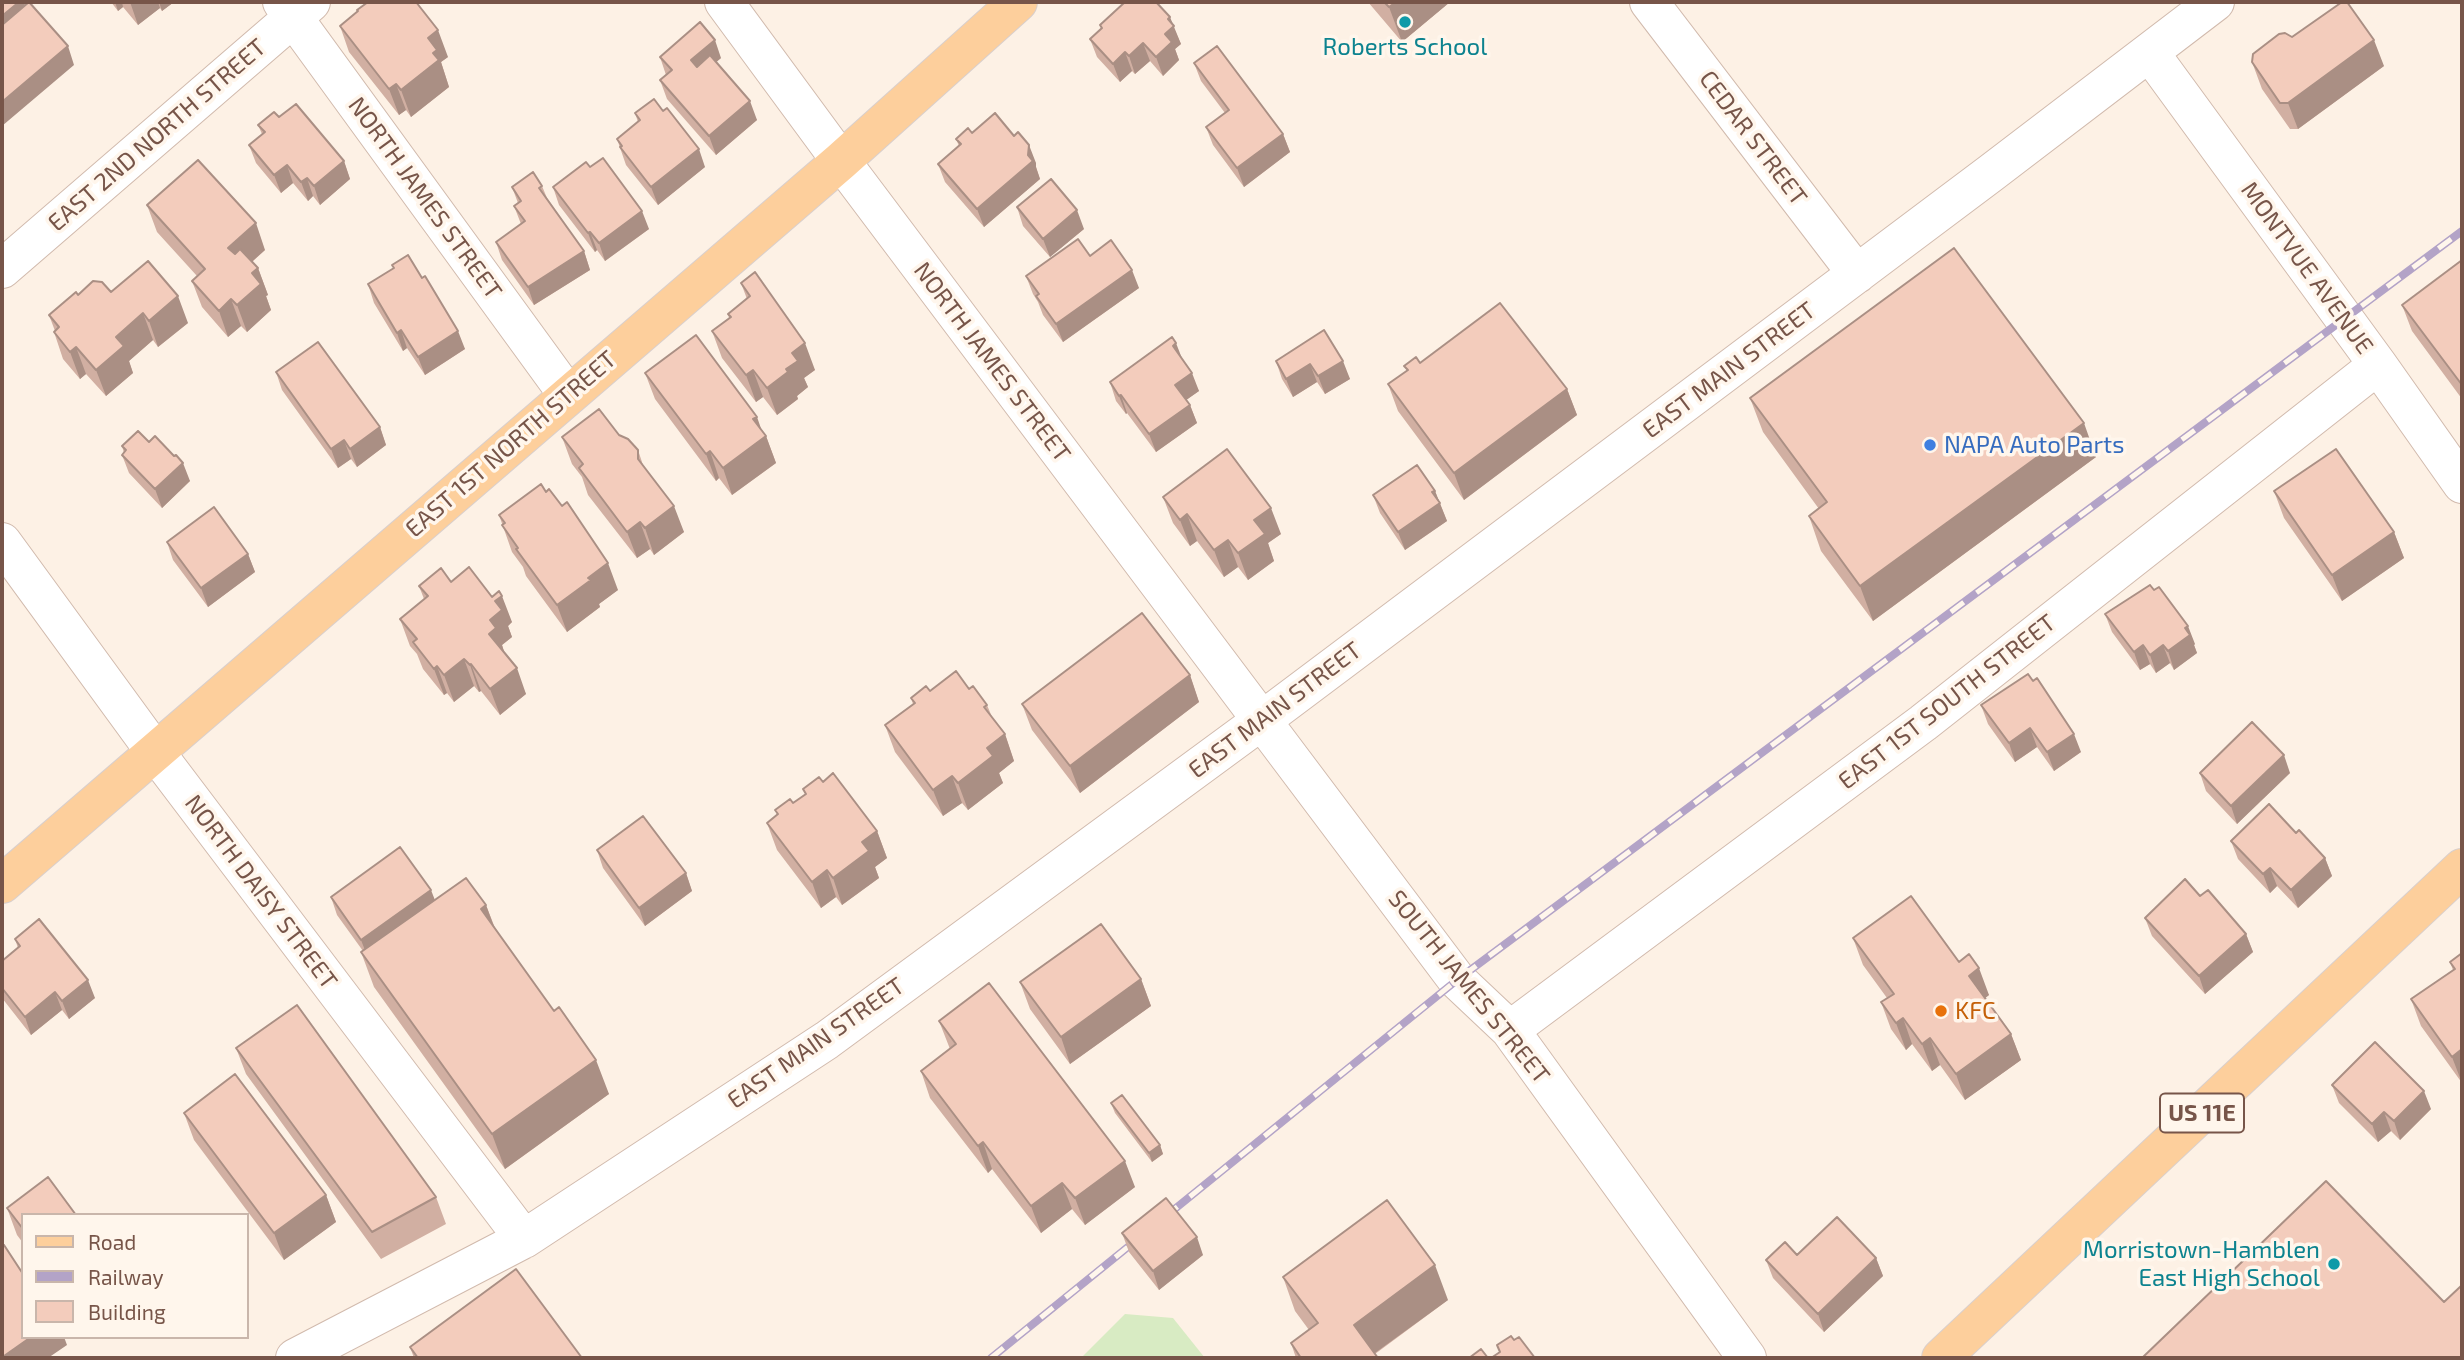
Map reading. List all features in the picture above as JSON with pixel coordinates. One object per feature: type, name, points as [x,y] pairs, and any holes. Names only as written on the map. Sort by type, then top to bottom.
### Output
[{"type":"main road","name":"EAST 1ST NORTH STREET","points":[[2,884],[841,161],[1018,2]]},
{"type":"main road","name":"US 11E","points":[[1941,1358],[2462,868]]},
{"type":"street","name":"NORTH JAMES STREET","points":[[724,2],[1261,721]]},
{"type":"street","name":"CEDAR STREET","points":[[1649,2],[1857,274]]},
{"type":"street","name":"EAST MAIN STREET","points":[[295,1358],[524,1239],[827,1040],[1261,721],[2215,2]]},
{"type":"street","name":"NORTH JAMES STREET","points":[[296,7],[568,395]]},
{"type":"street","name":"EAST 2ND NORTH STREET","points":[[2,269],[296,7]]},
{"type":"street","name":"MONTVUE AVENUE","points":[[2150,53],[2462,484]]},
{"type":"street","name":"EAST 1ST SOUTH STREET","points":[[1510,1030],[1923,723],[2378,365]]},
{"type":"street","name":"NORTH DAISY STREET","points":[[2,542],[156,753],[524,1239]]},
{"type":"street","name":"SOUTH JAMES STREET","points":[[1261,721],[1457,980],[1510,1030],[1747,1358]]},
{"type":"green space","points":[[1125,1314],[1173,1318],[1205,1358],[1081,1358]]},
{"type":"building","points":[[2,2],[19,2],[2,16]]},
{"type":"building","points":[[29,2],[68,46],[2,102],[2,25]]},
{"type":"building","points":[[368,2],[416,2],[438,30],[428,38],[437,50],[433,53],[439,60],[401,90],[396,84],[389,89],[340,26]]},
{"type":"building","points":[[1125,2],[1156,2],[1170,17],[1168,19],[1174,26],[1165,34],[1172,42],[1156,57],[1143,43],[1129,56],[1125,52],[1113,64],[1090,39],[1102,28],[1100,25]]},
{"type":"building","points":[[2342,2],[2347,2],[2374,40],[2288,103],[2280,103],[2252,62],[2253,54],[2279,34],[2285,33],[2292,37]]},
{"type":"building","points":[[700,22],[715,40],[691,60],[697,67],[710,55],[750,101],[709,136],[660,80],[672,70],[660,57]]},
{"type":"building","points":[[1217,46],[1283,134],[1237,168],[1206,127],[1229,110],[1194,63]]},
{"type":"building","points":[[654,99],[663,111],[667,108],[699,149],[651,187],[620,147],[622,146],[617,139],[640,120],[635,113]]},
{"type":"building","points":[[296,104],[344,161],[314,186],[307,178],[301,182],[287,165],[274,175],[249,145],[265,132],[258,125],[274,112],[279,117]]},
{"type":"building","points":[[995,113],[1014,136],[1018,132],[1029,145],[1028,155],[1033,161],[977,209],[938,164],[961,144],[956,139],[968,128],[972,133]]},
{"type":"building","points":[[603,158],[642,211],[599,243],[588,233],[553,187],[586,162],[590,167]]},
{"type":"building","points":[[198,160],[256,223],[228,248],[235,254],[240,249],[258,268],[252,273],[261,284],[237,305],[231,299],[219,311],[192,281],[205,269],[147,205]]},
{"type":"building","points":[[533,172],[542,186],[539,188],[584,251],[528,287],[496,242],[525,221],[514,206],[521,201],[512,187]]},
{"type":"building","points":[[1051,179],[1077,210],[1043,239],[1017,207]]},
{"type":"building","points":[[1078,239],[1090,256],[1111,240],[1132,270],[1056,324],[1036,296],[1039,294],[1026,276]]},
{"type":"building","name":"NAPA Auto Parts","points":[[1954,248],[2084,423],[1860,586],[1809,516],[1827,502],[1750,398]]},
{"type":"building","points":[[408,255],[422,278],[425,276],[458,331],[418,357],[401,330],[397,333],[368,284],[394,268],[392,265]]},
{"type":"building","points":[[2462,260],[2462,385],[2402,305]]},
{"type":"building","points":[[148,261],[178,296],[149,321],[143,313],[116,337],[124,346],[96,370],[76,347],[70,352],[54,332],[59,327],[49,315],[93,281],[102,282],[111,292]]},
{"type":"building","points":[[755,272],[805,343],[792,353],[798,361],[767,388],[753,370],[746,375],[712,331],[731,317],[728,314],[750,296],[741,283]]},
{"type":"building","points":[[1500,303],[1567,389],[1454,473],[1388,384],[1408,370],[1404,366],[1416,357],[1420,363]]},
{"type":"building","points":[[1324,330],[1343,361],[1318,376],[1310,364],[1286,379],[1276,361]]},
{"type":"building","points":[[696,335],[757,417],[753,419],[766,436],[723,468],[710,451],[706,454],[645,373]]},
{"type":"building","points":[[1172,337],[1176,343],[1173,346],[1192,373],[1175,385],[1190,405],[1149,434],[1110,382]]},
{"type":"building","points":[[318,342],[380,427],[350,449],[344,440],[331,449],[276,372]]},
{"type":"building","points":[[599,409],[619,435],[628,439],[638,450],[638,459],[674,506],[645,528],[640,522],[627,532],[579,468],[583,464],[562,437]]},
{"type":"building","points":[[138,431],[149,442],[155,436],[183,463],[155,489],[122,455],[126,450],[122,446]]},
{"type":"building","points":[[1227,449],[1271,508],[1254,520],[1265,534],[1238,553],[1228,540],[1214,550],[1187,514],[1180,520],[1163,497]]},
{"type":"building","points":[[2336,449],[2394,532],[2332,575],[2274,491]]},
{"type":"building","points":[[1417,465],[1440,503],[1398,532],[1373,495]]},
{"type":"building","points":[[541,484],[546,492],[549,489],[562,506],[567,502],[608,563],[588,578],[591,580],[557,605],[516,549],[518,548],[502,525],[505,523],[499,515]]},
{"type":"building","points":[[214,507],[248,554],[201,588],[167,542]]},
{"type":"building","points":[[469,567],[492,597],[499,591],[502,596],[495,601],[502,610],[490,620],[496,628],[489,634],[517,668],[490,689],[464,659],[444,675],[437,666],[434,669],[413,642],[417,639],[400,619],[428,596],[419,586],[441,568],[451,582]]},
{"type":"building","points":[[2150,585],[2154,590],[2159,587],[2188,626],[2185,628],[2190,635],[2168,651],[2163,645],[2150,655],[2143,645],[2134,652],[2105,614]]},
{"type":"building","points":[[1142,613],[1190,675],[1070,766],[1022,704]]},
{"type":"building","points":[[956,671],[969,689],[973,686],[987,705],[984,707],[1005,734],[987,748],[993,756],[958,783],[952,776],[933,790],[885,725],[915,703],[911,698],[926,686],[930,691]]},
{"type":"building","points":[[2028,674],[2033,681],[2037,678],[2074,734],[2047,752],[2030,728],[2009,743],[1981,705]]},
{"type":"building","points":[[2252,722],[2284,755],[2231,806],[2200,773]]},
{"type":"building","points":[[833,773],[877,831],[862,842],[869,851],[833,878],[827,870],[812,882],[767,823],[778,814],[775,810],[790,799],[793,803],[806,794],[803,789],[819,777],[823,782]]},
{"type":"building","points":[[2269,804],[2296,833],[2299,830],[2325,858],[2291,890],[2270,868],[2263,874],[2231,841]]},
{"type":"building","points":[[643,816],[686,873],[639,908],[597,850]]},
{"type":"building","points":[[400,847],[431,890],[361,940],[331,897]]},
{"type":"building","points":[[466,878],[486,905],[481,909],[554,1011],[559,1007],[596,1060],[492,1134],[361,952]]},
{"type":"building","points":[[2185,879],[2200,896],[2208,890],[2246,934],[2199,976],[2145,918]]},
{"type":"building","name":"KFC","points":[[1911,896],[1959,962],[1969,954],[1979,968],[1969,976],[2011,1034],[1956,1074],[1930,1038],[1922,1044],[1903,1018],[1896,1023],[1881,1002],[1894,994],[1853,938]]},
{"type":"building","points":[[39,919],[88,980],[62,1001],[55,992],[25,1017],[2,988],[2,961],[20,946],[15,939]]},
{"type":"building","points":[[1101,924],[1141,979],[1061,1037],[1020,982]]},
{"type":"building","points":[[2462,953],[2462,1049],[2452,1057],[2411,999],[2455,969],[2450,962]]},
{"type":"building","points":[[989,983],[1125,1161],[1075,1198],[1062,1183],[1031,1206],[983,1142],[978,1146],[921,1071],[956,1044],[939,1021]]},
{"type":"building","points":[[297,1005],[436,1197],[372,1232],[236,1048]]},
{"type":"building","points":[[2375,1042],[2424,1091],[2394,1121],[2384,1112],[2372,1124],[2332,1085]]},
{"type":"building","points":[[235,1074],[326,1195],[274,1233],[184,1113]]},
{"type":"building","points":[[1122,1095],[1160,1145],[1149,1153],[1111,1103]]},
{"type":"building","points":[[48,1177],[75,1213],[21,1213],[21,1226],[7,1208]]},
{"type":"building","name":"Morristown-Hamblen East High School","points":[[2326,1181],[2444,1302],[2462,1287],[2462,1358],[2142,1358]]},
{"type":"building","points":[[1166,1198],[1197,1237],[1153,1271],[1122,1233]]},
{"type":"building","points":[[1387,1200],[1435,1265],[1354,1325],[1378,1358],[1301,1358],[1291,1343],[1318,1323],[1283,1277]]},
{"type":"building","points":[[1837,1217],[1876,1258],[1818,1314],[1766,1260],[1785,1242],[1797,1255]]},
{"type":"building","points":[[4,1245],[21,1271],[21,1339],[28,1339],[4,1356],[2,1356]]},
{"type":"building","points":[[516,1269],[582,1358],[418,1358],[410,1347]]},
{"type":"building","points":[[1511,1336],[1514,1340],[1519,1337],[1535,1358],[1491,1358],[1500,1352],[1497,1345]]},
{"type":"building","points":[[1481,1349],[1488,1358],[1469,1358]]},
{"type":"railway","points":[[991,1358],[1457,980],[2462,231]]},
{"type":"place","name":"Roberts School","points":[[1405,22]]},
{"type":"place","name":"NAPA Auto Parts","points":[[1930,445]]},
{"type":"place","name":"KFC","points":[[1941,1011]]},
{"type":"place","name":"Morristown-Hamblen East High School","points":[[2334,1264]]}]
